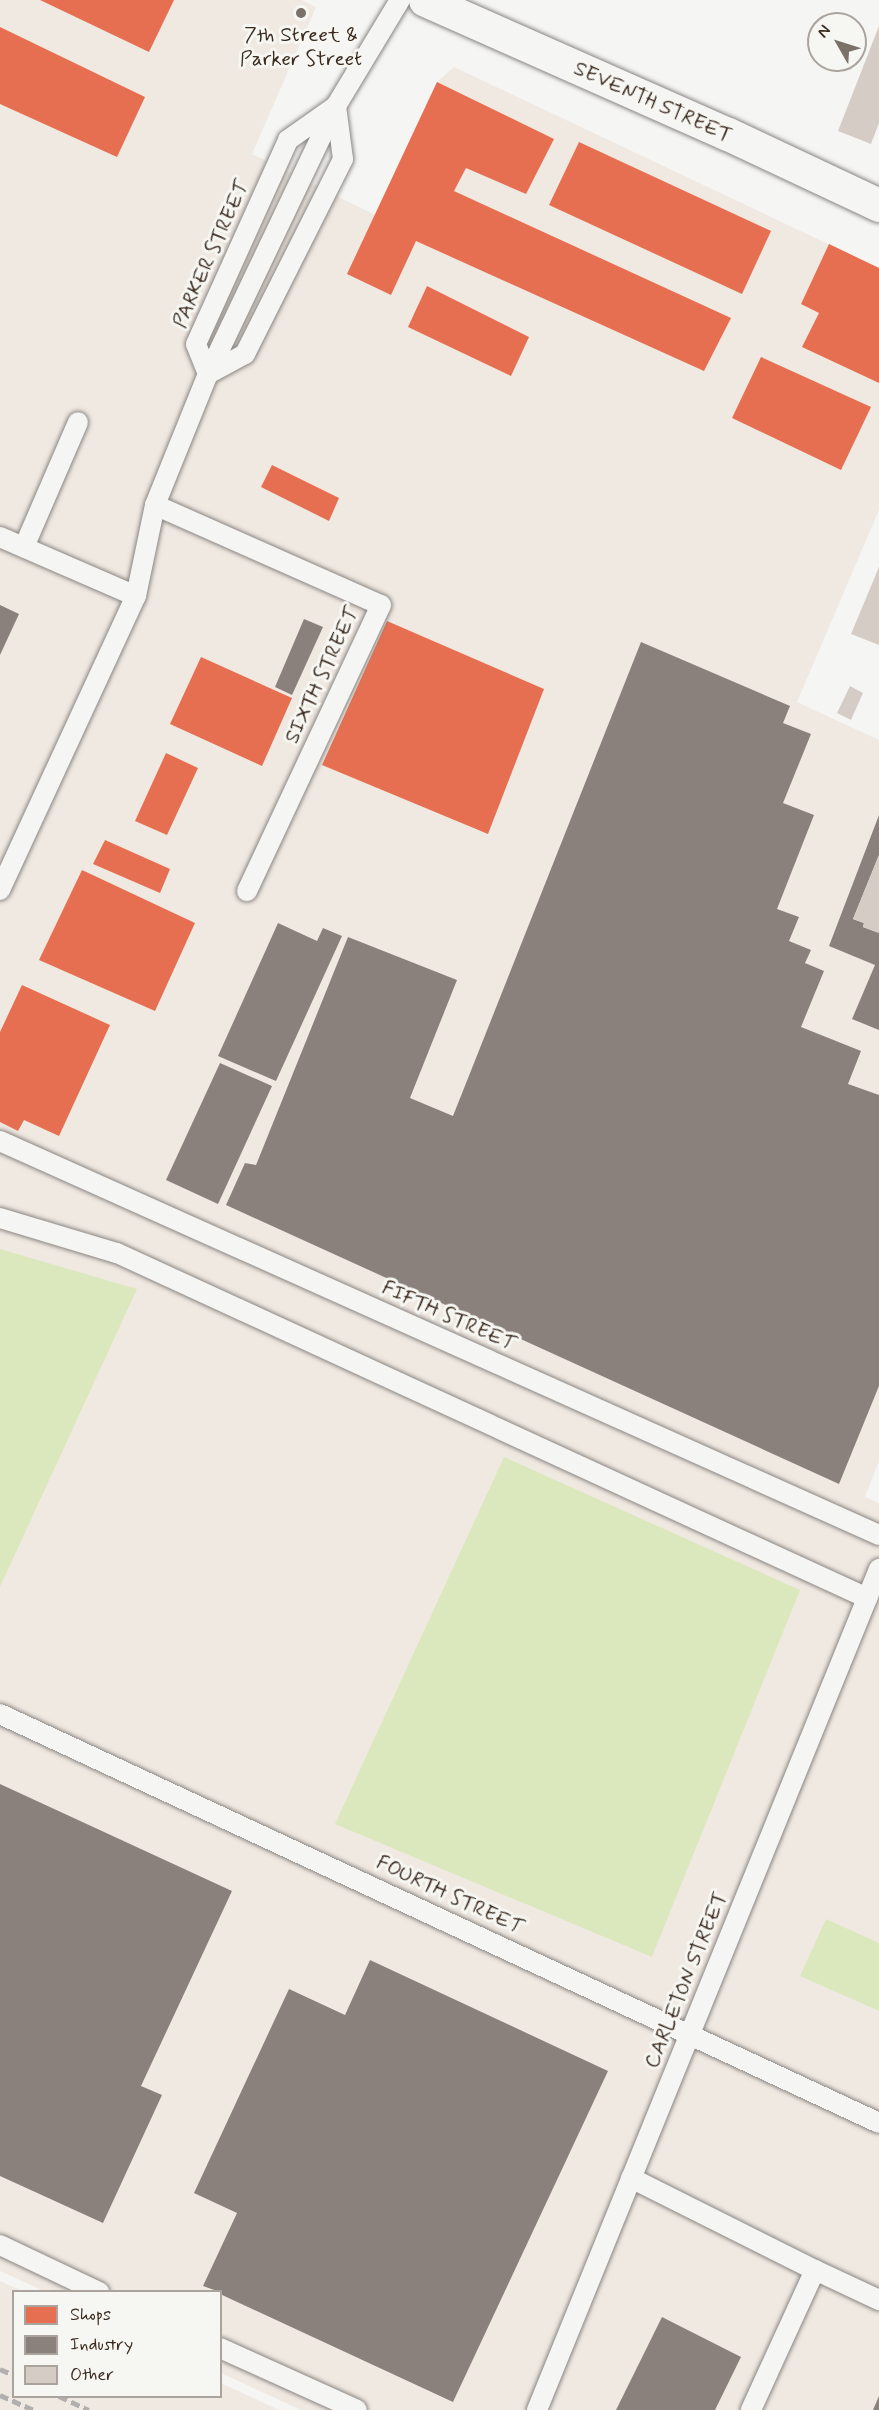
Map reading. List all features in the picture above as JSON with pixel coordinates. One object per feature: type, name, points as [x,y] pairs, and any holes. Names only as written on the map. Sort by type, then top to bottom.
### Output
[{"type":"street","name":"SEVENTH STREET","points":[[425,0],[728,134],[879,205]]},
{"type":"lane","name":"PARKER STREET","points":[[208,374],[196,344],[288,140],[336,106],[400,0]]},
{"type":"lane","points":[[208,374],[245,354],[343,159],[336,106]]},
{"type":"lane","points":[[0,890],[136,596],[155,505],[208,374],[336,106]]},
{"type":"lane","points":[[24,547],[78,422]]},
{"type":"lane","name":"SIXTH STREET","points":[[155,505],[381,605],[247,891]]},
{"type":"lane","points":[[0,537],[136,596]]},
{"type":"lane","name":"FIFTH STREET","points":[[0,1141],[879,1535]]},
{"type":"lane","points":[[0,1218],[117,1253],[867,1598]]},
{"type":"lane","name":"CARLETON STREET","points":[[537,2410],[879,1569]]},
{"type":"lane","name":"FOURTH STREET","points":[[0,1714],[879,2122]]},
{"type":"lane","points":[[631,2178],[879,2300]]},
{"type":"lane","points":[[0,2245],[95,2290]]},
{"type":"lane","points":[[751,2410],[815,2270]]},
{"type":"lane","points":[[222,2349],[357,2410]]},
{"type":"shaded area","points":[[0,0],[301,0],[316,7],[252,154],[375,215],[437,82],[454,67],[879,268],[879,510],[797,702],[879,740],[879,815],[829,946],[879,966],[879,1461],[865,1497],[879,1503],[879,2410],[301,2410],[222,2373],[222,2290],[42,2290],[0,2271]]},
{"type":"shaded area","points":[[0,2281],[20,2290],[12,2290],[12,2398],[222,2398],[222,2383],[279,2410],[0,2410]]},
{"type":"green space","points":[[0,1249],[137,1289],[0,1587]]},
{"type":"green space","points":[[504,1457],[800,1590],[652,1957],[335,1824]]},
{"type":"green space","points":[[826,1919],[879,1943],[879,2011],[800,1976]]},
{"type":"building: Shops","points":[[40,0],[174,0],[149,52]]},
{"type":"building: Shops","points":[[0,27],[145,97],[117,157],[0,104]]},
{"type":"building: Shops","points":[[437,82],[554,139],[526,194],[466,168],[454,191],[731,318],[704,371],[416,241],[391,295],[347,274]]},
{"type":"building: Shops","points":[[579,142],[771,231],[742,294],[549,205]]},
{"type":"building: Shops","points":[[829,244],[879,268],[879,383],[802,347],[819,313],[801,304]]},
{"type":"building: Shops","points":[[427,286],[529,337],[511,376],[408,327]]},
{"type":"building: Shops","points":[[761,357],[871,407],[841,470],[732,418]]},
{"type":"building: Shops","points":[[272,465],[339,498],[329,521],[261,487]]},
{"type":"building: Shops","points":[[387,621],[544,689],[488,834],[322,765]]},
{"type":"building: Shops","points":[[201,657],[292,698],[262,766],[170,724]]},
{"type":"building: Shops","points":[[166,753],[198,768],[167,835],[135,821]]},
{"type":"building: Shops","points":[[105,840],[170,869],[160,893],[93,864]]},
{"type":"building: Shops","points":[[82,870],[195,923],[155,1011],[39,960]]},
{"type":"building: Shops","points":[[22,985],[110,1025],[59,1136],[24,1120],[18,1131],[0,1122],[0,1032]]},
{"type":"building: Industry","points":[[0,605],[19,614],[0,655]]},
{"type":"building: Industry","points":[[304,619],[323,627],[292,695],[275,687]]},
{"type":"building: Industry","points":[[641,642],[790,706],[783,723],[811,734],[783,803],[814,815],[777,909],[799,917],[789,941],[811,950],[805,963],[824,971],[801,1027],[861,1051],[848,1084],[879,1095],[879,1386],[839,1484],[226,1205],[245,1163],[256,1165],[348,937],[457,980],[410,1098],[453,1116]]},
{"type":"building: Industry","points":[[879,815],[879,855],[853,919],[864,923],[863,927],[879,933],[879,1030],[852,1019],[875,965],[829,946]]},
{"type":"building: Industry","points":[[278,923],[317,941],[323,928],[342,936],[276,1081],[218,1056]]},
{"type":"building: Industry","points":[[220,1063],[272,1086],[218,1204],[166,1180]]},
{"type":"building: Industry","points":[[0,1784],[232,1891],[141,2086],[162,2095],[103,2223],[0,2176]]},
{"type":"building: Industry","points":[[370,1960],[608,2071],[453,2402],[222,2295],[222,2290],[203,2286],[237,2213],[194,2193],[289,1989],[345,2015]]},
{"type":"building: Industry","points":[[662,2317],[741,2357],[715,2410],[616,2410]]},
{"type":"building: Industry","points":[[879,2396],[879,2410],[873,2410]]},
{"type":"building: Other","points":[[879,26],[879,123],[871,144],[838,131],[861,72],[867,72],[867,57]]},
{"type":"building: Other","points":[[879,567],[879,645],[851,634]]},
{"type":"building: Other","points":[[850,686],[863,693],[851,720],[837,713]]},
{"type":"building: Other","points":[[879,855],[879,933],[863,927],[864,923],[853,919]]},
{"type":"railway","points":[[0,2369],[12,2374]]},
{"type":"railway","points":[[0,2395],[33,2410]]},
{"type":"railway","points":[[63,2398],[89,2410]]},
{"type":"place","name":"7th Street & Parker Street","points":[[301,13]]}]
